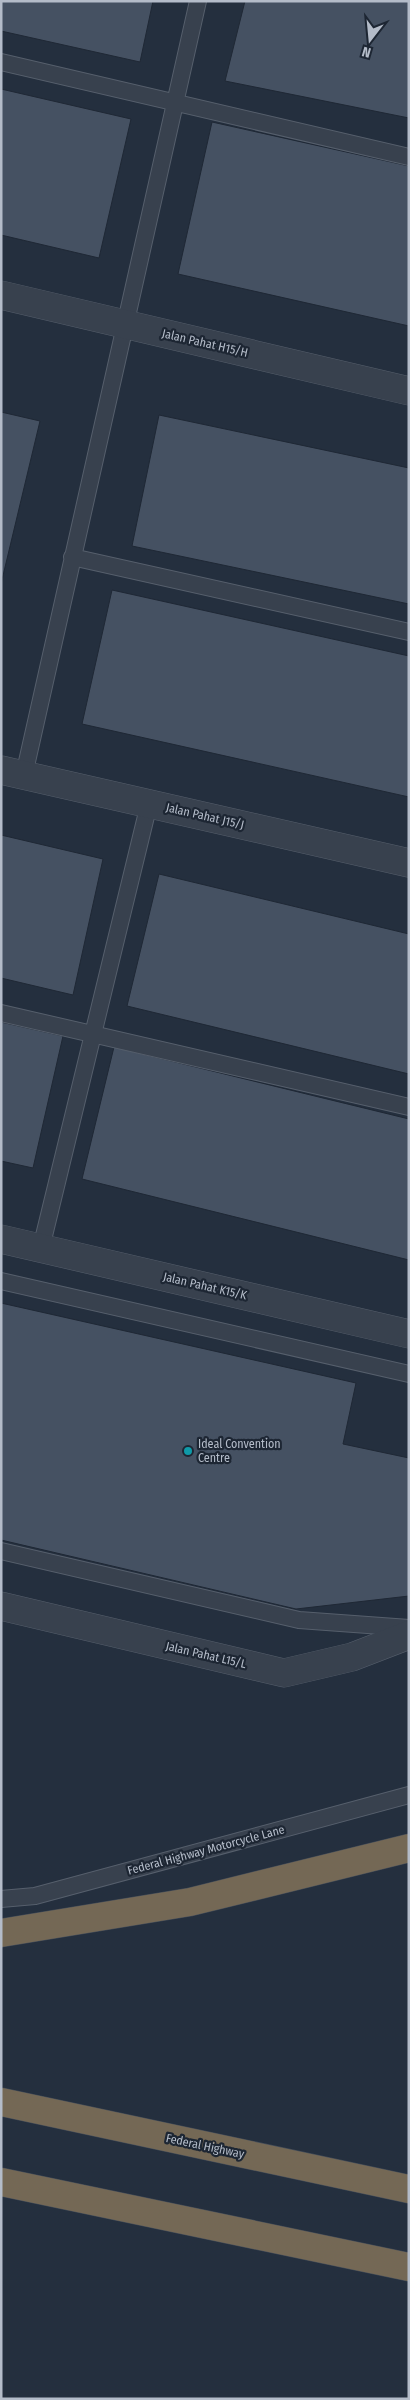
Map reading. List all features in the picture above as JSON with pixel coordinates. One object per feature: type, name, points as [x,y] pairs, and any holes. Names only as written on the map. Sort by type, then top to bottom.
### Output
[{"type":"highway","points":[[1,1933],[190,1902],[409,1848]]},
{"type":"highway","name":"Federal Highway","points":[[1,2102],[409,2189]]},
{"type":"highway","points":[[1,2182],[409,2267]]},
{"type":"street","name":"Jalan Pahat H15/H","points":[[1,295],[409,391]]},
{"type":"street","name":"Jalan Pahat J15/J","points":[[13,772],[409,863]]},
{"type":"street","name":"Jalan Pahat K15/K","points":[[1,1239],[409,1334]]},
{"type":"street","name":"Jalan Pahat L15/L","points":[[1,1606],[284,1673],[352,1657],[409,1635]]},
{"type":"lane","points":[[13,772],[72,557],[198,1]]},
{"type":"lane","points":[[1,62],[409,157]]},
{"type":"lane","points":[[72,557],[409,632]]},
{"type":"lane","points":[[41,1248],[149,804]]},
{"type":"lane","points":[[1,1013],[409,1107]]},
{"type":"lane","points":[[1,1281],[409,1374]]},
{"type":"lane","points":[[1,1551],[299,1620],[409,1628]]},
{"type":"lane","name":"Federal Highway Motorcycle Lane","points":[[1,1899],[35,1896],[409,1795]]},
{"type":"building","points":[[1,1],[153,1],[140,62],[1,31]]},
{"type":"building","points":[[245,1],[409,1],[409,118],[225,81]]},
{"type":"building","points":[[1,89],[131,119],[99,258],[1,235]]},
{"type":"building","points":[[212,122],[409,166],[409,326],[178,274]]},
{"type":"building","points":[[1,412],[40,421],[1,584]]},
{"type":"building","points":[[159,415],[409,468],[409,604],[132,546]]},
{"type":"building","points":[[112,590],[409,656],[409,797],[82,724]]},
{"type":"building","points":[[1,835],[103,859],[73,995],[1,978]]},
{"type":"building","points":[[159,874],[409,934],[409,1074],[127,1006]]},
{"type":"building","points":[[1,1022],[63,1036],[33,1168],[1,1161]]},
{"type":"building","points":[[114,1047],[409,1119],[409,1260],[82,1179]]},
{"type":"building","name":"Ideal Convention Centre","points":[[1,1303],[356,1383],[343,1444],[409,1458],[409,1596],[296,1609],[1,1540]]},
{"type":"place","name":"Ideal Convention Centre","points":[[188,1451]]}]
